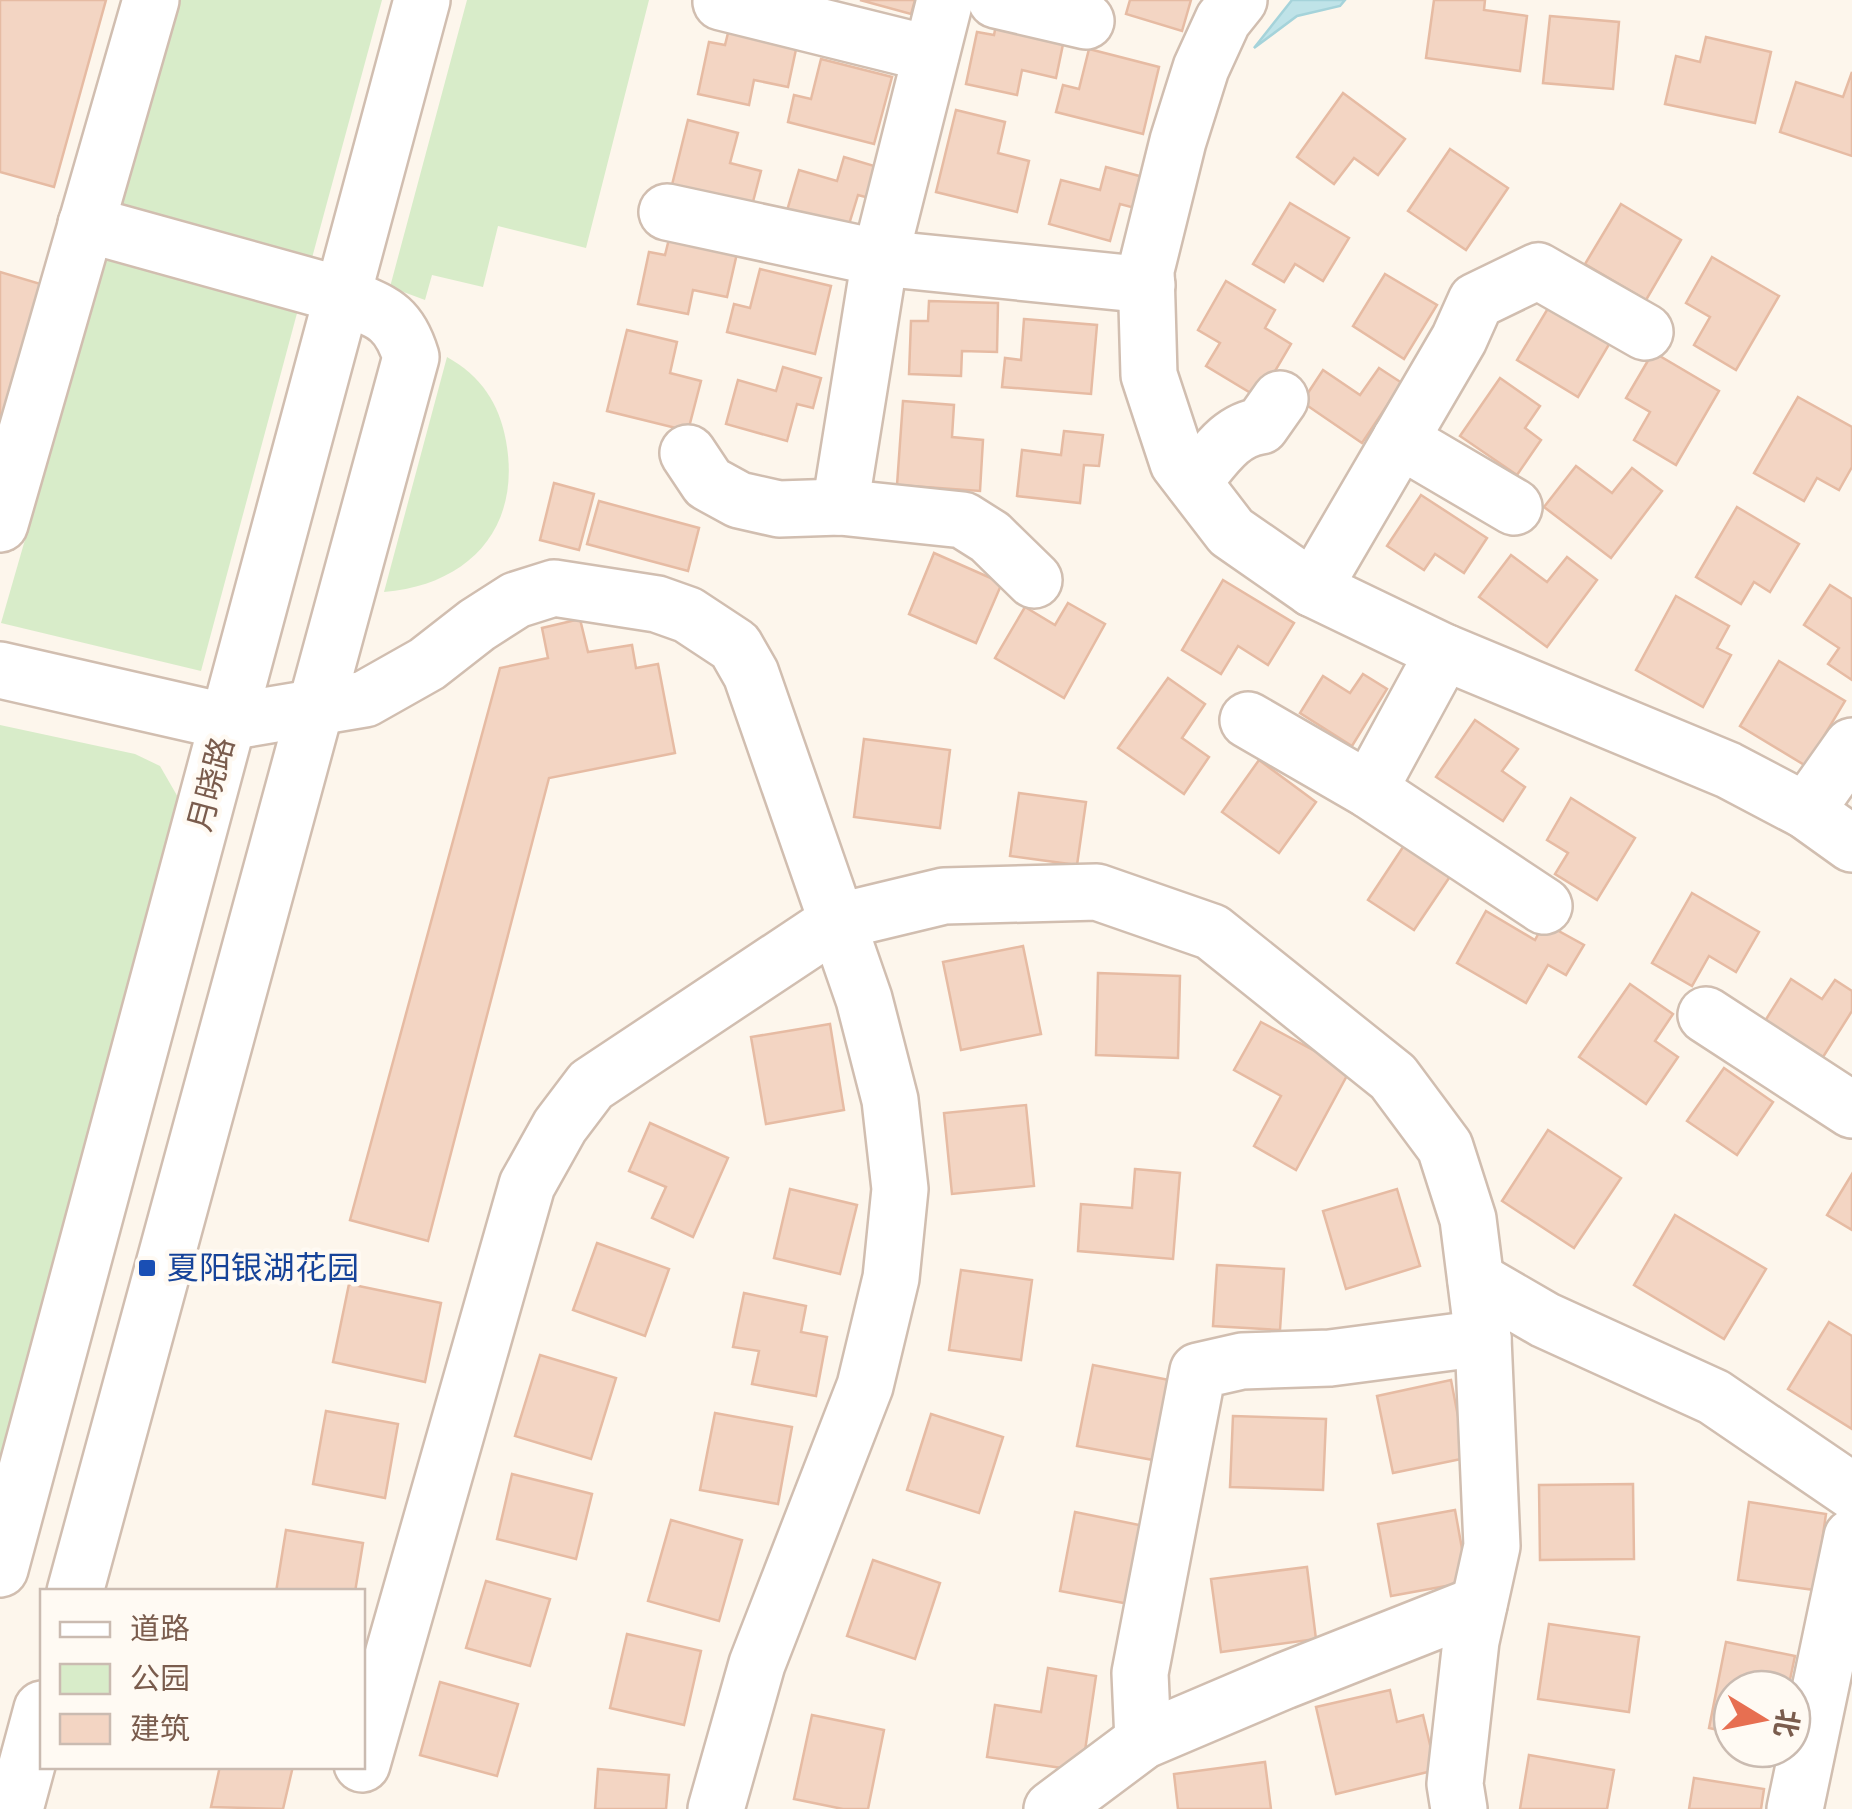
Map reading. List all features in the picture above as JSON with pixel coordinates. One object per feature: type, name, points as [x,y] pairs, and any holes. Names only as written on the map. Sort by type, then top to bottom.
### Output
[{"type":"street","points":[[0,524],[151,0]]},
{"type":"street","name":"月晓路","points":[[0,1569],[422,0]]},
{"type":"street","points":[[840,507],[880,258],[945,0]]},
{"type":"street","points":[[996,0],[1086,21]]},
{"type":"street","points":[[1238,0],[1222,20],[1201,68],[1146,270],[1149,375],[1178,463],[1231,532],[1313,589],[1444,652],[1728,770],[1806,811],[1852,844]]},
{"type":"street","points":[[721,2],[931,54]]},
{"type":"street","points":[[667,212],[880,258],[1147,285]]},
{"type":"street","points":[[75,1589],[411,356],[403,330],[382,314],[342,296],[86,224]]},
{"type":"street","points":[[1313,589],[1458,339],[1476,300],[1538,270],[1645,332]]},
{"type":"street","points":[[1193,482],[1228,441],[1244,428],[1260,426],[1280,399]]},
{"type":"street","points":[[1400,440],[1514,507]]},
{"type":"street","points":[[688,454],[708,483],[739,500],[779,509],[840,507],[963,520],[990,538],[1034,580]]},
{"type":"street","points":[[0,670],[228,722],[365,698],[427,664],[516,600],[554,588],[640,601],[688,615],[734,646],[751,674],[864,998],[890,1100],[900,1189],[891,1278],[865,1386],[757,1664],[716,1809]]},
{"type":"street","points":[[1369,790],[1444,652]]},
{"type":"street","points":[[1248,720],[1369,790],[1544,906]]},
{"type":"street","points":[[1806,811],[1852,746]]},
{"type":"street","points":[[365,1754],[527,1185],[560,1126],[591,1085],[836,922],[944,896],[1097,892],[1212,932],[1393,1078],[1445,1147],[1468,1220],[1483,1338],[1492,1546],[1471,1641],[1455,1784],[1459,1809]]},
{"type":"street","points":[[1706,1015],[1845,1089]]},
{"type":"street","points":[[1476,1280],[1545,1320],[1714,1398],[1852,1491]]},
{"type":"street","points":[[1143,1741],[1140,1674],[1198,1371],[1242,1360],[1330,1358],[1483,1338]]},
{"type":"street","points":[[1795,1809],[1852,1537]]},
{"type":"street","points":[[1052,1809],[1143,1741],[1479,1604]]},
{"type":"street","points":[[15,1809],[40,1716]]},
{"type":"street","points":[[350,1809],[361,1769]]},
{"type":"green space","points":[[180,0],[382,0],[309,269],[118,216]]},
{"type":"green space","points":[[467,0],[649,0],[586,248],[498,226],[483,287],[432,275],[425,300],[390,287]]},
{"type":"green space","points":[[109,248],[300,302],[201,671],[1,623]]},
{"type":"green space","points":[[447,357],[479,382],[499,415],[509,472],[506,501],[497,526],[464,564],[441,578],[384,592]]},
{"type":"green space","points":[[0,725],[135,754],[160,766],[179,799],[0,1467]]},
{"type":"water","points":[[1292,0],[1345,0],[1340,6],[1297,16],[1254,48]]},
{"type":"building","points":[[0,0],[106,0],[54,187],[0,172]]},
{"type":"building","points":[[860,0],[915,0],[911,14]]},
{"type":"building","points":[[1130,0],[1191,0],[1182,31],[1126,14]]},
{"type":"building","points":[[1434,0],[1485,0],[1484,10],[1527,16],[1520,71],[1426,58]]},
{"type":"building","points":[[998,15],[1066,30],[1056,78],[1022,70],[1017,95],[966,84],[977,32],[994,35]]},
{"type":"building","points":[[1550,16],[1619,22],[1613,89],[1543,83]]},
{"type":"building","points":[[730,25],[798,40],[788,87],[754,80],[749,105],[698,94],[709,42],[725,45]]},
{"type":"building","points":[[1706,37],[1771,52],[1755,123],[1665,104],[1676,56],[1700,62]]},
{"type":"building","points":[[1089,49],[1159,67],[1143,134],[1056,112],[1063,85],[1079,89]]},
{"type":"building","points":[[821,59],[892,77],[874,144],[788,122],[794,95],[811,99]]},
{"type":"building","points":[[1852,72],[1852,156],[1780,132],[1796,82],[1843,97]]},
{"type":"building","points":[[1343,93],[1405,139],[1378,175],[1354,158],[1334,184],[1297,157]]},
{"type":"building","points":[[956,110],[1005,122],[998,153],[1029,161],[1017,212],[936,192]]},
{"type":"building","points":[[688,120],[738,133],[730,163],[761,171],[748,221],[668,201]]},
{"type":"building","points":[[1450,149],[1508,188],[1466,250],[1408,211]]},
{"type":"building","points":[[844,157],[881,168],[873,199],[858,195],[847,231],[786,214],[799,170],[837,181]]},
{"type":"building","points":[[1106,167],[1143,177],[1135,208],[1120,204],[1110,241],[1049,224],[1061,180],[1100,190]]},
{"type":"building","points":[[1290,203],[1349,238],[1323,281],[1295,264],[1284,282],[1253,264]]},
{"type":"building","points":[[1621,204],[1681,240],[1646,300],[1585,264]]},
{"type":"building","points":[[670,235],[738,249],[727,297],[693,290],[688,314],[638,304],[649,252],[665,255]]},
{"type":"building","points":[[1712,257],[1779,296],[1736,370],[1694,345],[1710,317],[1686,303]]},
{"type":"building","points":[[760,269],[831,286],[815,354],[727,332],[734,304],[750,308]]},
{"type":"building","points":[[0,272],[54,288],[0,477]]},
{"type":"building","points":[[1385,274],[1437,305],[1404,359],[1353,326]]},
{"type":"building","points":[[1226,281],[1275,310],[1265,328],[1291,344],[1259,398],[1206,366],[1220,343],[1198,330]]},
{"type":"building","points":[[1553,300],[1614,336],[1578,397],[1517,360]]},
{"type":"building","points":[[929,301],[998,303],[997,352],[962,351],[961,376],[909,374],[911,321],[928,321]]},
{"type":"building","points":[[1024,319],[1097,325],[1091,394],[1002,387],[1005,358],[1021,360]]},
{"type":"building","points":[[627,330],[677,342],[670,373],[701,381],[688,431],[607,411]]},
{"type":"building","points":[[1653,352],[1719,391],[1676,465],[1634,440],[1650,412],[1626,398]]},
{"type":"building","points":[[783,367],[821,378],[813,408],[797,404],[787,441],[726,424],[738,380],[776,391]]},
{"type":"building","points":[[1379,368],[1402,383],[1362,443],[1302,402],[1323,370],[1360,395]]},
{"type":"building","points":[[1500,378],[1540,406],[1525,428],[1541,440],[1517,475],[1460,436]]},
{"type":"building","points":[[1798,397],[1852,427],[1852,467],[1839,490],[1817,478],[1804,501],[1754,473]]},
{"type":"building","points":[[903,401],[954,405],[952,437],[983,440],[980,491],[897,485]]},
{"type":"building","points":[[1064,431],[1103,435],[1099,466],[1084,465],[1080,503],[1017,496],[1022,450],[1061,455]]},
{"type":"building","points":[[1576,466],[1612,493],[1632,468],[1662,491],[1611,558],[1544,507]]},
{"type":"building","points":[[554,483],[594,494],[579,550],[540,540]]},
{"type":"building","points":[[1421,495],[1487,538],[1464,573],[1435,554],[1424,570],[1387,546]]},
{"type":"building","points":[[599,501],[699,528],[688,571],[587,544]]},
{"type":"building","points":[[1737,507],[1799,544],[1770,592],[1754,582],[1741,604],[1696,577]]},
{"type":"building","points":[[934,553],[1002,583],[976,643],[909,614]]},
{"type":"building","points":[[1511,555],[1547,582],[1567,557],[1597,580],[1547,647],[1479,597]]},
{"type":"building","points":[[1223,580],[1294,623],[1268,665],[1238,646],[1221,674],[1182,650]]},
{"type":"building","points":[[1830,585],[1852,599],[1852,680],[1828,664],[1839,648],[1804,625]]},
{"type":"building","points":[[1676,596],[1729,626],[1717,648],[1731,655],[1703,707],[1636,670]]},
{"type":"building","points":[[1068,603],[1105,624],[1064,698],[995,658],[1025,607],[1055,625]]},
{"type":"building","points":[[580,619],[588,652],[632,645],[636,668],[658,664],[675,753],[549,778],[428,1241],[350,1220],[500,668],[548,658],[542,628]]},
{"type":"building","points":[[1779,661],[1845,701],[1806,766],[1740,726]]},
{"type":"building","points":[[1363,674],[1387,689],[1352,746],[1300,713],[1323,676],[1350,693]]},
{"type":"building","points":[[1168,678],[1205,704],[1182,738],[1209,757],[1184,794],[1118,748]]},
{"type":"building","points":[[1475,720],[1518,749],[1502,771],[1525,787],[1503,821],[1436,777]]},
{"type":"building","points":[[864,739],[950,750],[940,828],[854,817]]},
{"type":"building","points":[[1259,760],[1316,802],[1279,853],[1222,812]]},
{"type":"building","points":[[1019,793],[1086,802],[1077,865],[1010,856]]},
{"type":"building","points":[[1571,798],[1635,838],[1597,900],[1555,874],[1568,853],[1547,840]]},
{"type":"building","points":[[1405,844],[1451,875],[1414,930],[1368,900]]},
{"type":"building","points":[[1692,893],[1759,932],[1736,972],[1709,956],[1692,986],[1652,963]]},
{"type":"building","points":[[1486,911],[1535,940],[1544,923],[1584,945],[1566,975],[1548,965],[1526,1003],[1457,963]]},
{"type":"building","points":[[1023,946],[1041,1034],[961,1050],[943,962]]},
{"type":"building","points":[[1098,973],[1180,976],[1178,1058],[1096,1055]]},
{"type":"building","points":[[1791,979],[1822,999],[1835,980],[1852,991],[1852,1011],[1823,1057],[1765,1021]]},
{"type":"building","points":[[1630,984],[1673,1014],[1655,1041],[1678,1057],[1646,1104],[1579,1057]]},
{"type":"building","points":[[1261,1022],[1350,1070],[1296,1170],[1254,1146],[1281,1096],[1234,1070]]},
{"type":"building","points":[[830,1024],[844,1110],[766,1124],[751,1037]]},
{"type":"building","points":[[1724,1068],[1773,1102],[1737,1155],[1687,1121]]},
{"type":"building","points":[[1026,1105],[1034,1186],[952,1194],[944,1113]]},
{"type":"building","points":[[650,1123],[728,1158],[693,1237],[652,1218],[666,1187],[629,1171]]},
{"type":"building","points":[[1548,1130],[1621,1178],[1574,1248],[1502,1201]]},
{"type":"building","points":[[1135,1169],[1180,1173],[1173,1259],[1078,1251],[1081,1204],[1132,1208]]},
{"type":"building","points":[[1852,1174],[1852,1230],[1827,1215]]},
{"type":"building","points":[[790,1189],[857,1205],[840,1274],[774,1258]]},
{"type":"building","points":[[1397,1189],[1420,1266],[1346,1289],[1323,1211]]},
{"type":"building","points":[[1675,1215],[1766,1269],[1724,1339],[1634,1285]]},
{"type":"building","points":[[597,1243],[669,1269],[645,1336],[573,1310]]},
{"type":"building","points":[[1217,1265],[1284,1269],[1280,1330],[1213,1326]]},
{"type":"building","points":[[961,1270],[1032,1280],[1021,1360],[949,1350]]},
{"type":"building","points":[[349,1284],[441,1303],[425,1382],[333,1362]]},
{"type":"building","points":[[744,1293],[806,1306],[801,1332],[827,1337],[816,1396],[752,1384],[759,1351],[733,1347]]},
{"type":"building","points":[[1829,1322],[1852,1336],[1852,1429],[1788,1389]]},
{"type":"building","points":[[540,1355],[616,1378],[591,1459],[515,1436]]},
{"type":"building","points":[[1093,1365],[1169,1380],[1153,1460],[1077,1446]]},
{"type":"building","points":[[1451,1380],[1466,1458],[1393,1473],[1377,1396]]},
{"type":"building","points":[[326,1411],[398,1424],[385,1498],[313,1484]]},
{"type":"building","points":[[715,1413],[792,1427],[778,1504],[700,1490]]},
{"type":"building","points":[[931,1414],[1003,1437],[979,1513],[907,1490]]},
{"type":"building","points":[[1233,1416],[1326,1419],[1323,1490],[1230,1487]]},
{"type":"building","points":[[512,1474],[592,1494],[576,1559],[497,1539]]},
{"type":"building","points":[[1633,1484],[1634,1559],[1540,1560],[1539,1485]]},
{"type":"building","points":[[1749,1502],[1826,1514],[1815,1590],[1738,1580]]},
{"type":"building","points":[[1455,1510],[1468,1582],[1391,1596],[1378,1524]]},
{"type":"building","points":[[1075,1512],[1144,1526],[1129,1604],[1060,1591]]},
{"type":"building","points":[[671,1520],[742,1540],[719,1621],[648,1601]]},
{"type":"building","points":[[286,1530],[363,1543],[355,1589],[276,1589]]},
{"type":"building","points":[[873,1560],[940,1583],[915,1659],[847,1636]]},
{"type":"building","points":[[1307,1567],[1316,1639],[1221,1652],[1211,1579]]},
{"type":"building","points":[[486,1581],[550,1599],[530,1666],[466,1648]]},
{"type":"building","points":[[1549,1624],[1639,1637],[1629,1712],[1538,1699]]},
{"type":"building","points":[[627,1634],[701,1651],[684,1725],[610,1708]]},
{"type":"building","points":[[1726,1642],[1795,1656],[1792,1669],[1721,1669]]},
{"type":"building","points":[[1048,1668],[1096,1676],[1082,1771],[987,1757],[995,1705],[1041,1712]]},
{"type":"building","points":[[440,1682],[518,1704],[497,1776],[420,1755]]},
{"type":"building","points":[[1390,1690],[1397,1722],[1423,1715],[1436,1770],[1336,1794],[1316,1707]]},
{"type":"building","points":[[812,1715],[884,1730],[868,1809],[843,1809],[794,1799]]},
{"type":"building","points":[[1529,1755],[1614,1770],[1607,1809],[1520,1809]]},
{"type":"building","points":[[1265,1762],[1271,1809],[1178,1809],[1174,1774]]},
{"type":"building","points":[[219,1769],[292,1769],[283,1809],[211,1807]]},
{"type":"building","points":[[598,1769],[669,1775],[666,1809],[595,1809]]},
{"type":"building","points":[[1694,1778],[1764,1789],[1761,1809],[1689,1809]]},
{"type":"place","name":"夏阳银湖花园","points":[[147,1268]]}]
